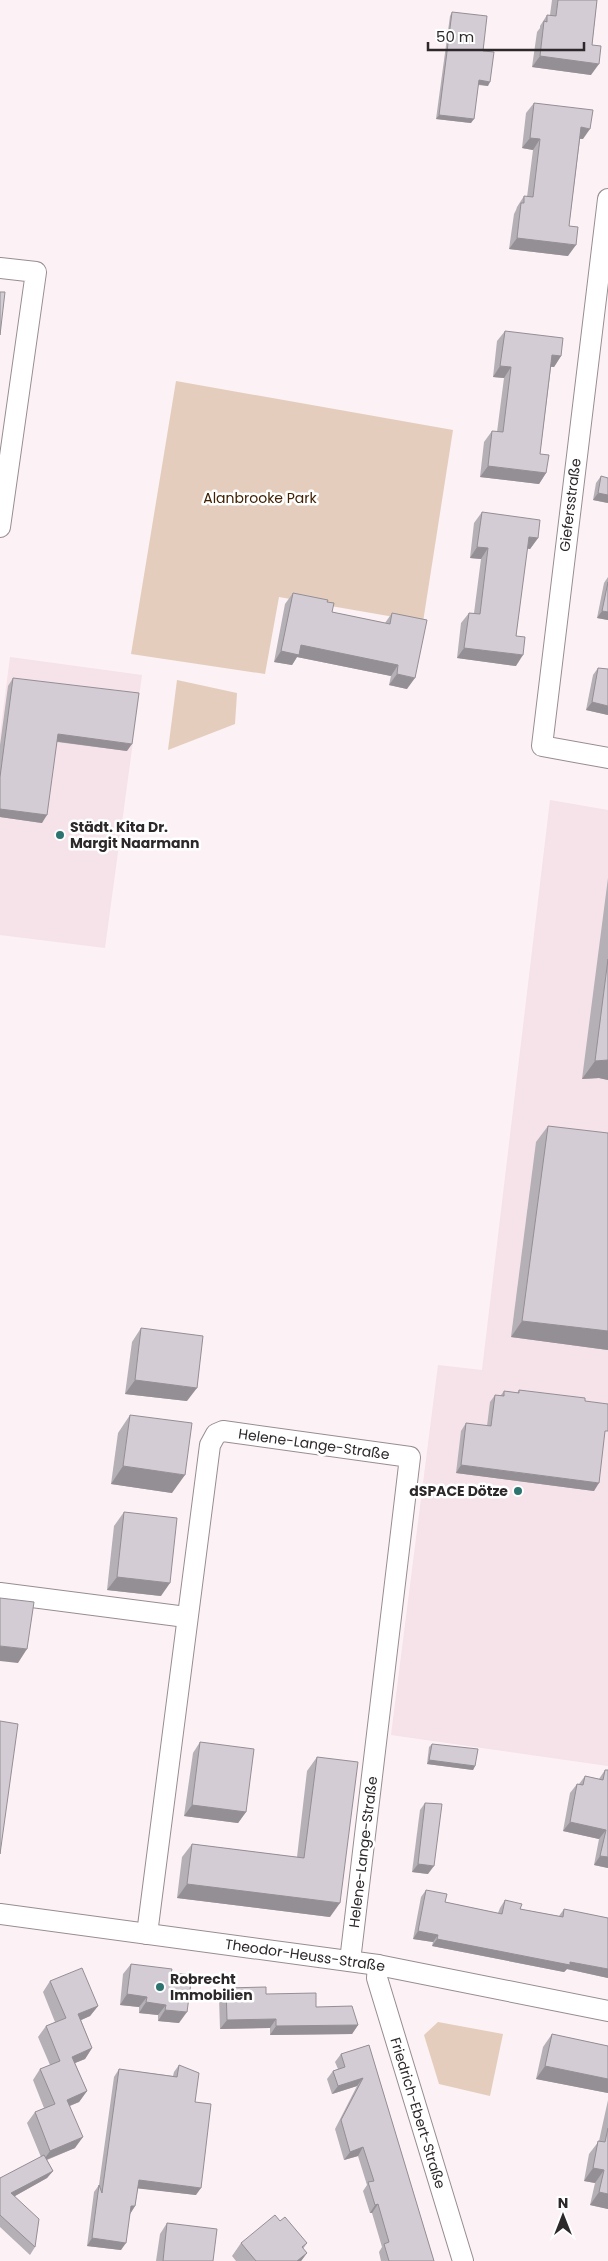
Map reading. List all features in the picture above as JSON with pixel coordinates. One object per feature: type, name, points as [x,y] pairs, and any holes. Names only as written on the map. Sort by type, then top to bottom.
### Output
[{"type":"street","name":"Giefersstraße","points":[[608,199],[600,339],[542,746],[608,758]]},
{"type":"street","points":[[0,268],[36,272],[0,527]]},
{"type":"street","name":"Helene-Lange-Straße","points":[[147,1934],[186,1617],[210,1445],[216,1434],[223,1431],[410,1457],[350,1961]]},
{"type":"street","points":[[0,1593],[186,1617]]},
{"type":"street","name":"Theodor-Heuss-Straße","points":[[0,1914],[378,1965],[608,2011]]},
{"type":"street","name":"Friedrich-Ebert-Straße","points":[[378,1965],[377,1978],[463,2261]]},
{"type":"shaded area","name":"Städt. Kita Dr. Margit Naarmann","points":[[10,657],[142,675],[105,948],[0,935],[0,735]]},
{"type":"shaded area","points":[[550,800],[608,810],[608,1766],[391,1735],[438,1365],[482,1370]]},
{"type":"green space","name":"Alanbrooke Park","points":[[176,381],[453,430],[423,622],[279,597],[265,674],[131,654]]},
{"type":"green space","points":[[177,680],[237,693],[235,724],[168,750]]},
{"type":"green space","points":[[438,2022],[503,2034],[490,2096],[439,2084],[424,2035]]},
{"type":"building","points":[[558,0],[597,0],[592,45],[601,46],[599,64],[540,56],[544,21],[547,22],[547,15],[556,16]]},
{"type":"building","points":[[452,12],[487,16],[483,51],[494,52],[490,82],[479,80],[474,119],[439,115]]},
{"type":"building","points":[[534,103],[593,110],[590,129],[581,127],[569,226],[578,227],[576,245],[517,238],[521,203],[524,203],[524,196],[533,197],[540,139],[530,138]]},
{"type":"building","points":[[0,292],[5,292],[0,335]]},
{"type":"building","points":[[505,331],[563,338],[561,356],[552,355],[540,454],[549,455],[546,473],[488,466],[492,431],[503,432],[511,367],[500,366]]},
{"type":"building","points":[[601,476],[608,478],[608,495],[598,493]]},
{"type":"building","points":[[482,512],[540,520],[538,538],[529,537],[516,636],[525,637],[523,655],[464,648],[469,613],[480,614],[488,548],[477,547]]},
{"type":"building","points":[[608,582],[608,612],[602,611]]},
{"type":"building","points":[[293,593],[328,600],[327,602],[334,603],[332,612],[390,624],[392,613],[427,620],[415,678],[397,674],[398,665],[301,645],[299,655],[281,651]]},
{"type":"building","points":[[598,668],[608,669],[608,706],[592,702]]},
{"type":"building","points":[[13,678],[139,693],[132,744],[58,734],[47,815],[0,809],[0,777]]},
{"type":"building","points":[[608,959],[608,1060],[595,1061]]},
{"type":"building","points":[[548,1126],[608,1133],[608,1331],[522,1321]]},
{"type":"building","points":[[141,1328],[203,1336],[197,1388],[135,1380]]},
{"type":"building","points":[[519,1390],[585,1398],[585,1401],[608,1404],[608,1431],[605,1431],[599,1483],[461,1465],[466,1423],[491,1426],[495,1395],[504,1396],[504,1391],[519,1393]]},
{"type":"building","points":[[130,1415],[192,1423],[185,1475],[123,1466]]},
{"type":"building","points":[[124,1512],[177,1518],[170,1583],[117,1577]]},
{"type":"building","points":[[0,1598],[34,1602],[27,1649],[0,1646]]},
{"type":"building","points":[[0,1721],[18,1724],[0,1854]]},
{"type":"building","points":[[200,1742],[254,1749],[246,1812],[192,1805]]},
{"type":"building","points":[[432,1744],[478,1749],[475,1766],[429,1760]]},
{"type":"building","points":[[317,1757],[358,1762],[340,1903],[187,1884],[192,1844],[304,1858]]},
{"type":"building","points":[[605,1770],[608,1770],[608,1857],[600,1856],[606,1830],[570,1822],[577,1784],[583,1785],[585,1776],[603,1780]]},
{"type":"building","points":[[425,1803],[442,1804],[434,1866],[418,1864]]},
{"type":"building","points":[[426,1890],[447,1894],[445,1902],[502,1914],[505,1900],[522,1904],[520,1909],[563,1917],[564,1909],[608,1918],[608,1969],[570,1962],[570,1965],[437,1939],[438,1935],[418,1931]]},
{"type":"building","points":[[131,1964],[172,1969],[171,1973],[192,1975],[187,2012],[165,2010],[166,2005],[146,2002],[147,1997],[127,1994]]},
{"type":"building","points":[[82,1968],[98,2006],[78,2014],[92,2048],[72,2057],[87,2091],[67,2100],[83,2137],[50,2151],[35,2112],[55,2104],[40,2069],[60,2061],[46,2026],[66,2018],[50,1981]]},
{"type":"building","points":[[266,1987],[266,1994],[316,1993],[316,2007],[352,2006],[358,2025],[276,2026],[276,2019],[227,2020],[226,1988]]},
{"type":"building","points":[[552,2034],[608,2046],[608,2079],[545,2066]]},
{"type":"building","points":[[369,2045],[434,2261],[389,2261],[384,2244],[389,2242],[378,2204],[375,2205],[368,2182],[374,2181],[363,2147],[350,2152],[341,2120],[363,2078],[338,2086],[333,2071],[345,2067],[341,2054]]},
{"type":"building","points":[[179,2065],[199,2073],[195,2102],[211,2104],[201,2188],[139,2180],[135,2206],[131,2206],[126,2243],[92,2238],[99,2185],[102,2193],[119,2069],[177,2077]]},
{"type":"building","points":[[608,2128],[608,2194],[599,2192],[604,2170],[593,2168],[598,2141],[605,2142]]},
{"type":"building","points":[[44,2155],[53,2171],[11,2193],[39,2219],[35,2247],[0,2215],[0,2178]]},
{"type":"building","points":[[275,2215],[280,2221],[285,2217],[307,2243],[302,2247],[307,2253],[297,2261],[256,2261],[241,2243]]},
{"type":"building","points":[[167,2223],[217,2229],[213,2261],[163,2261]]},
{"type":"place","name":"Städt. Kita Dr. Margit Naarmann","points":[[60,835]]},
{"type":"place","name":"dSPACE Dötze","points":[[518,1491]]},
{"type":"place","name":"Robrecht Immobilien","points":[[160,1987]]}]
